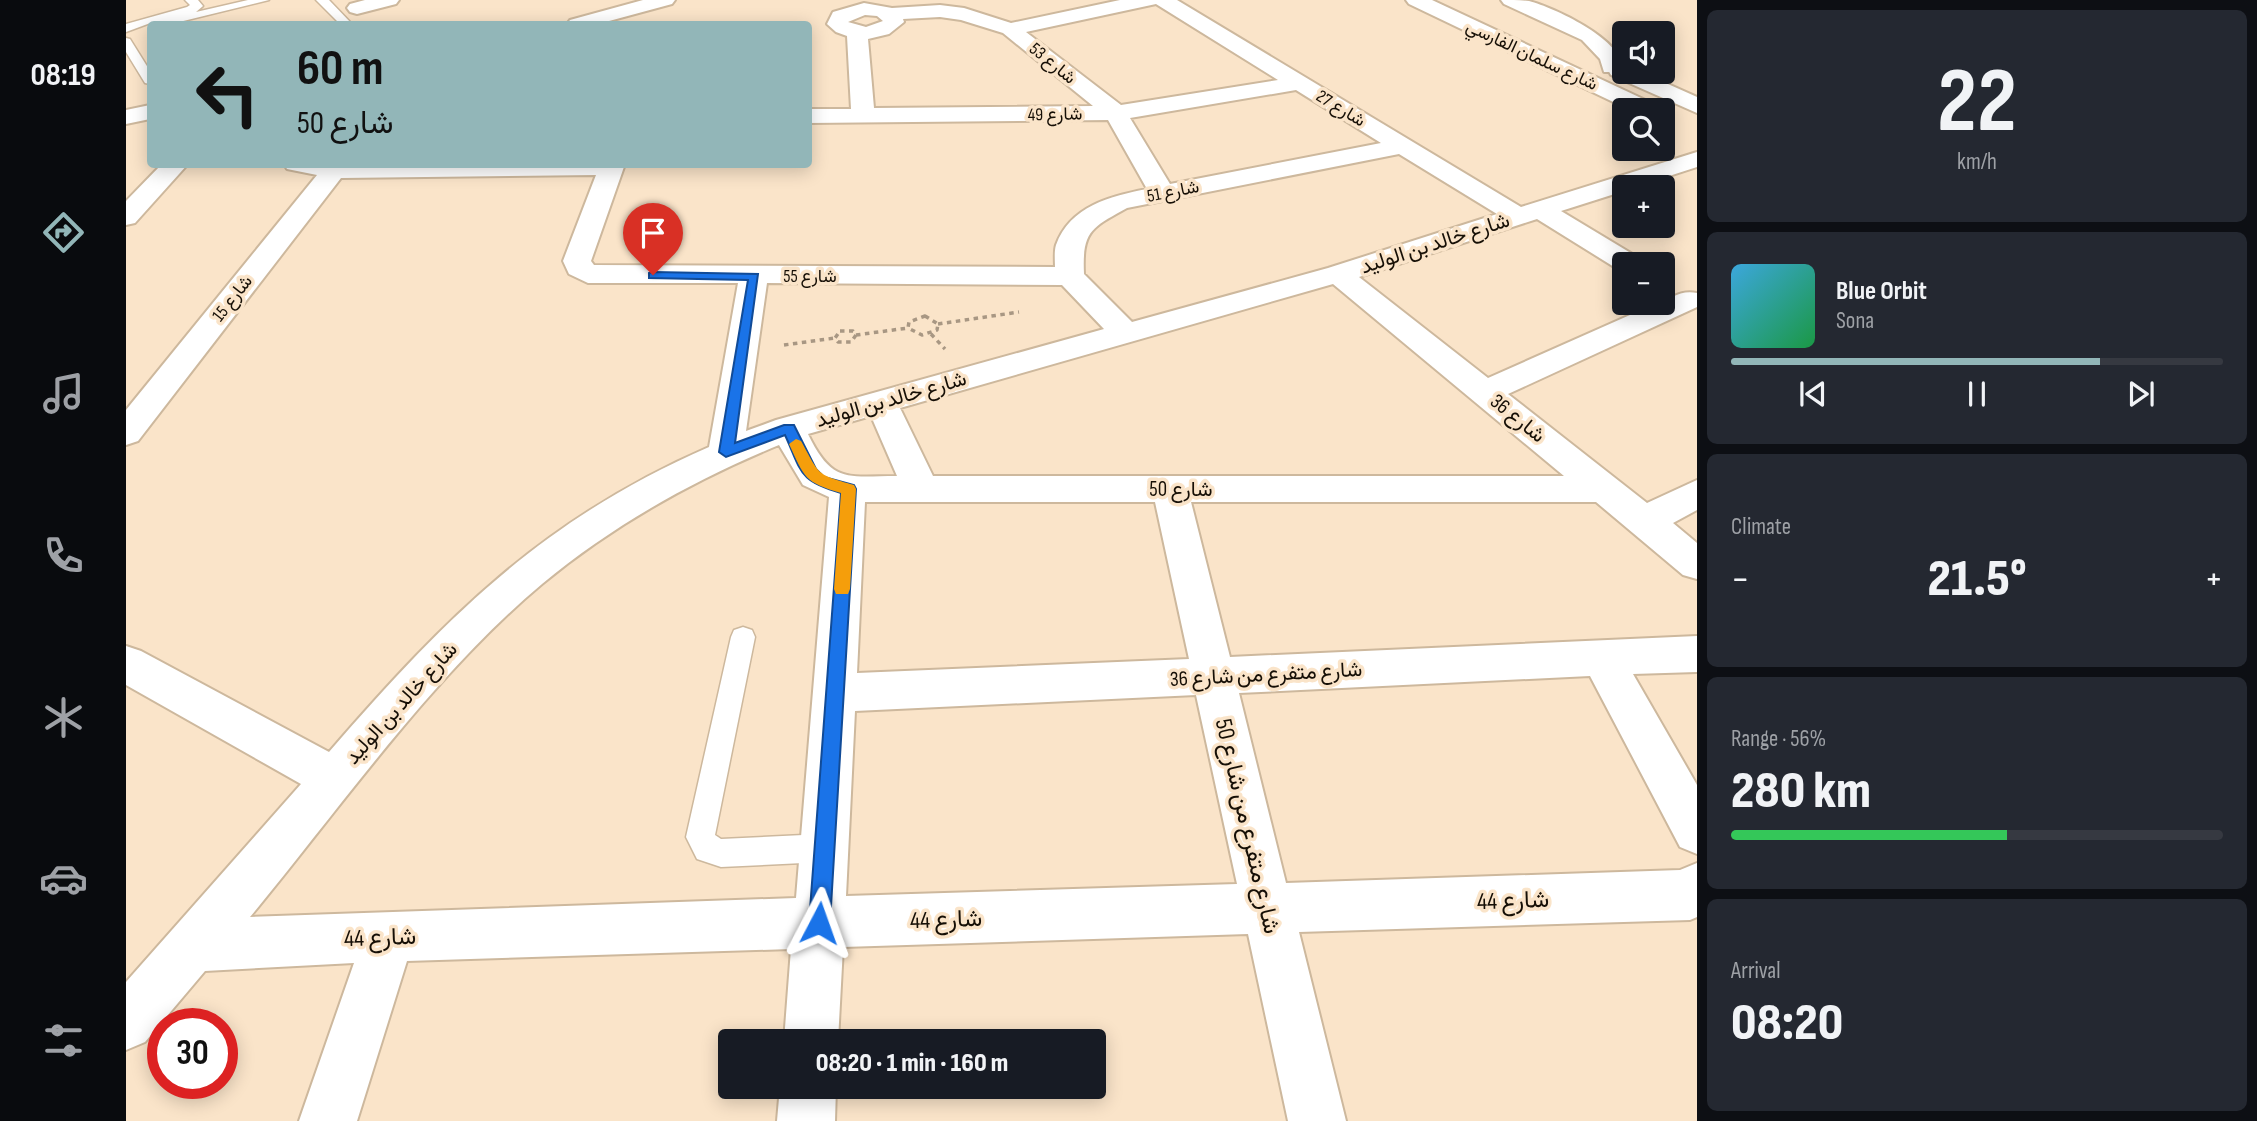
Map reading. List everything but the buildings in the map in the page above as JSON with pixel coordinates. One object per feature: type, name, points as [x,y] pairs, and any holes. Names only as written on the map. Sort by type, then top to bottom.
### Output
[{"type":"street","points":[[351,11],[389,0]]},
{"type":"street","points":[[597,0],[615,14]]},
{"type":"street","points":[[588,21],[665,0]]},
{"type":"street","points":[[667,21],[676,0]]},
{"type":"street","points":[[1010,29],[1148,0]]},
{"type":"street","name":"شارع 27","points":[[1163,0],[1403,146],[1612,255]]},
{"type":"street","name":"شارع سلمان الفارسي","points":[[1416,0],[1623,98]]},
{"type":"street","points":[[1511,0],[1589,36],[1612,57]]},
{"type":"street","name":"شارع 53","points":[[822,4],[884,16],[938,21],[986,20],[1010,29],[1116,113]]},
{"type":"street","name":"شارع 53","points":[[822,4],[841,27],[857,32]]},
{"type":"street","points":[[837,20],[854,10],[884,16],[877,31],[857,32],[863,116]]},
{"type":"street","points":[[351,11],[369,21]]},
{"type":"street","name":"شارع سلمان الفارسي","points":[[1491,11],[1612,67]]},
{"type":"street","name":"شارع 49","points":[[812,116],[1116,113],[1299,83]]},
{"type":"street","name":"شارع سلمان الفارسي","points":[[1649,84],[1697,106]]},
{"type":"street","points":[[126,91],[147,87]]},
{"type":"street","points":[[126,117],[147,113]]},
{"type":"street","points":[[1116,113],[1162,192]]},
{"type":"street","name":"شارع 51","points":[[1070,276],[1069,246],[1086,220],[1119,202],[1403,146]]},
{"type":"street","name":"شارع خالد بن الوليد","points":[[126,1023],[422,676],[496,600],[594,526],[649,491],[726,452],[789,428],[1338,274],[1697,159]]},
{"type":"street","points":[[126,217],[172,168]]},
{"type":"street","name":"شارع 15","points":[[126,433],[336,168]]},
{"type":"street","name":"شارع 55","points":[[612,168],[577,261],[579,268],[588,274],[1070,276]]},
{"type":"street","name":"شارع 36","points":[[1338,274],[1697,564]]},
{"type":"street","points":[[726,452],[754,276]]},
{"type":"street","points":[[1070,276],[1126,334]]},
{"type":"street","points":[[1485,392],[1682,297]]},
{"type":"street","points":[[881,402],[920,489]]},
{"type":"street","name":"شارع 50","points":[[789,428],[810,472],[819,481],[848,489],[1606,489]]},
{"type":"street","points":[[812,1029],[848,489]]},
{"type":"street","name":"شارع متفرع من شارع 50","points":[[1170,489],[1317,1121]]},
{"type":"street","points":[[1646,521],[1697,493]]},
{"type":"street","name":"شارع متفرع من شارع 36","points":[[835,693],[1697,654]]},
{"type":"street","points":[[1602,658],[1697,831]]},
{"type":"street","points":[[126,664],[335,779]]},
{"type":"street","name":"شارع 44","points":[[193,946],[389,936],[1690,895],[1697,888]]},
{"type":"street","points":[[328,1121],[389,936]]},
{"type":"street","points":[[806,1121],[807,1099]]},
{"type":"lane","points":[[126,30],[140,22],[191,10],[197,6],[191,0]]},
{"type":"lane","points":[[171,21],[263,0]]},
{"type":"lane","points":[[322,0],[351,11]]},
{"type":"lane","points":[[126,30],[147,26]]},
{"type":"lane","points":[[126,42],[147,75]]},
{"type":"lane","points":[[743,637],[701,838],[708,849],[721,853],[824,848]]},
{"type":"path","points":[[925,316],[938,324],[937,330],[931,334],[913,333],[908,328],[909,322],[925,316]]},
{"type":"path","points":[[835,338],[838,342],[851,342],[856,335],[908,328]]},
{"type":"path","points":[[742,351],[835,338],[841,331],[853,331],[856,335]]},
{"type":"slow traffic","points":[[796,444],[810,472],[819,481],[848,489],[842,589]]},
{"type":"route","points":[[653,275],[754,276],[726,452],[789,428],[810,472],[819,481],[848,489],[819,923]]}]
